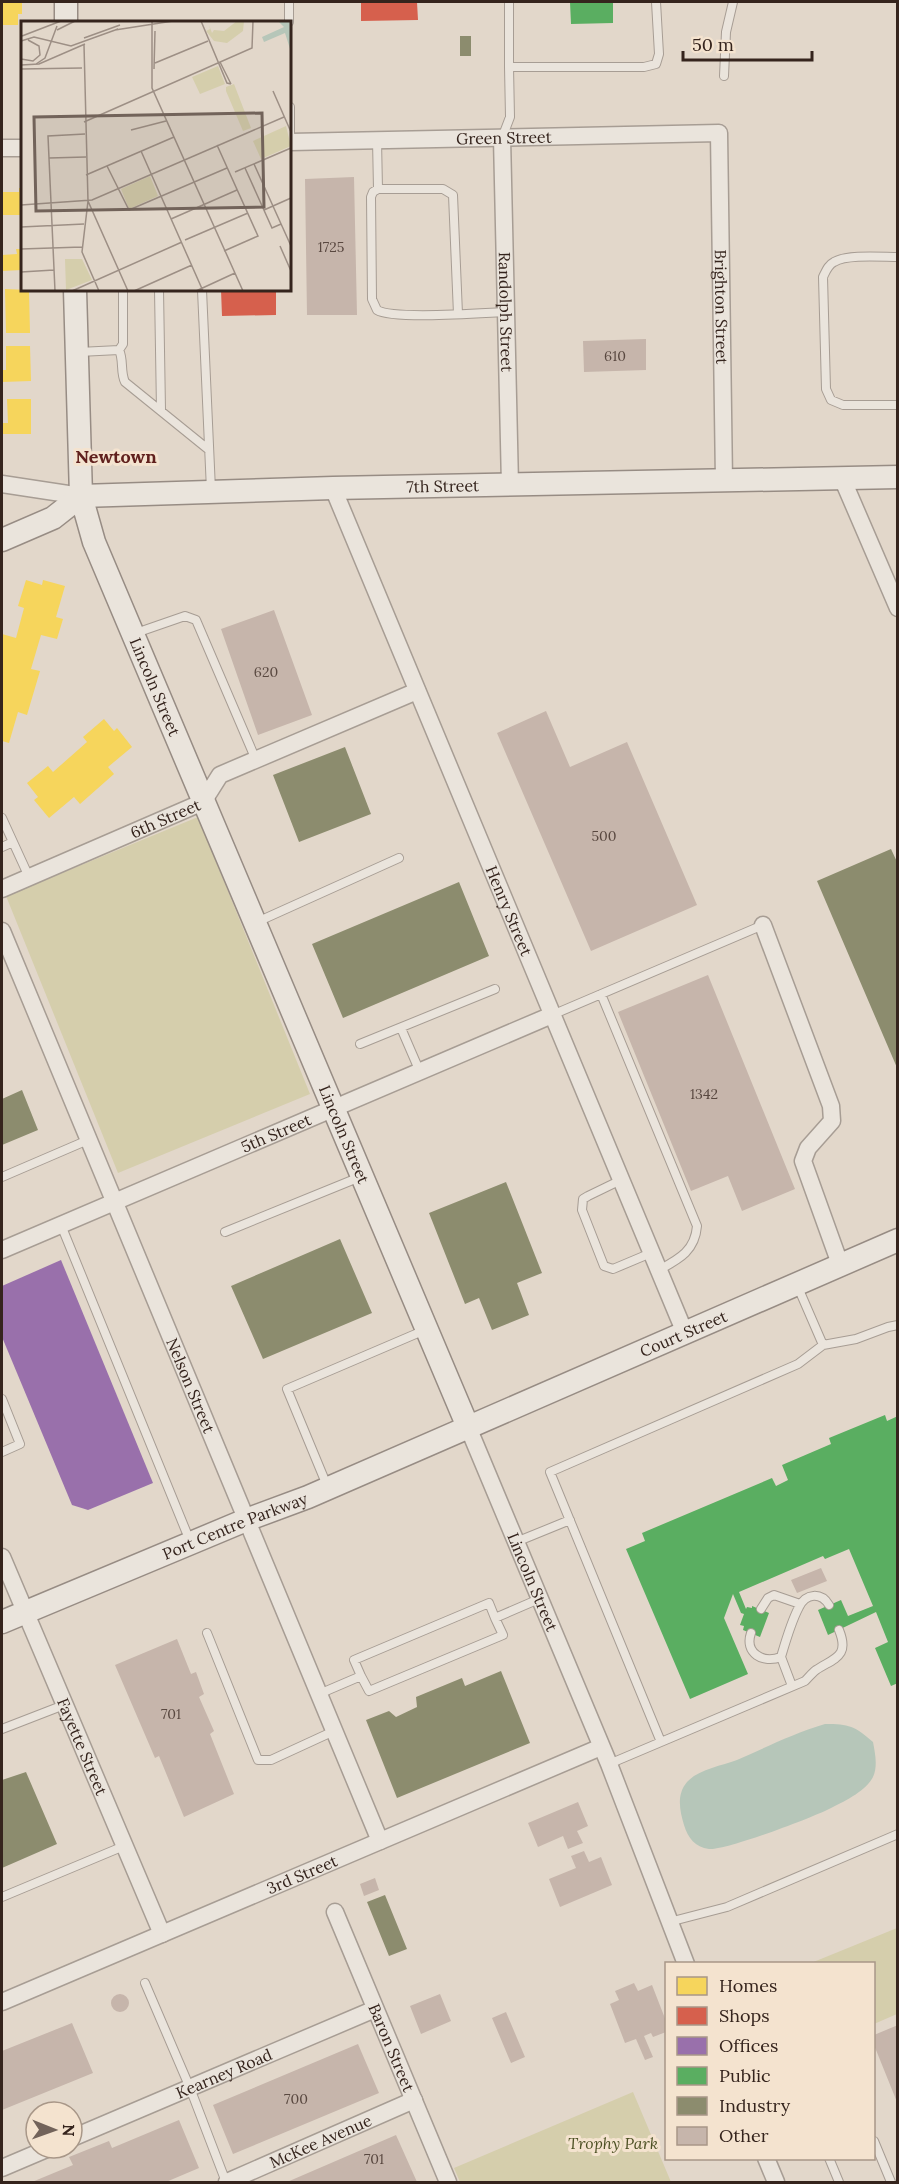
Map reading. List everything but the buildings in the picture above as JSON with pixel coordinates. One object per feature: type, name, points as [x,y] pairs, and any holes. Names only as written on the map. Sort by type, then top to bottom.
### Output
[{"type":"street","points":[[66,2],[66,21]]},
{"type":"street","name":"Green Street","points":[[291,142],[719,133]]},
{"type":"street","name":"Brighton Street","points":[[719,133],[724,481]]},
{"type":"street","name":"Randolph Street","points":[[502,138],[510,485]]},
{"type":"street","points":[[2,148],[21,148]]},
{"type":"street","name":"Lincoln Street","points":[[75,291],[81,496],[94,542],[602,1747],[685,1962]]},
{"type":"street","name":"7th Street","points":[[81,496],[333,488],[897,477]]},
{"type":"street","points":[[842,478],[897,608]]},
{"type":"street","points":[[2,484],[81,496]]},
{"type":"street","name":"Henry Street","points":[[333,488],[684,1332]]},
{"type":"street","points":[[2,540],[53,518],[81,496]]},
{"type":"street","name":"6th Street","points":[[2,889],[203,802],[220,775],[417,691]]},
{"type":"street","points":[[763,925],[831,1106],[832,1121],[807,1148],[803,1161],[840,1264]]},
{"type":"street","name":"Nelson Street","points":[[2,931],[380,1841]]},
{"type":"street","name":"5th Street","points":[[2,1250],[552,1015]]},
{"type":"street","name":"Court Street","points":[[468,1427],[897,1240]]},
{"type":"street","name":"Port Centre Parkway","points":[[2,1622],[328,1488],[468,1427]]},
{"type":"street","name":"Fayette Street","points":[[2,1557],[162,1934]]},
{"type":"street","name":"3rd Street","points":[[2,2002],[602,1747]]},
{"type":"street","name":"Baron Street","points":[[335,1912],[448,2182]]},
{"type":"street","name":"Kearney Road","points":[[84,2133],[375,2008]]},
{"type":"street","name":"McKee Avenue","points":[[226,2182],[414,2100]]},
{"type":"street","points":[[2,2168],[24,2159]]},
{"type":"street","points":[[767,2160],[776,2182]]},
{"type":"lane","points":[[289,2],[289,21]]},
{"type":"lane","points":[[502,138],[510,117],[509,2]]},
{"type":"lane","points":[[509,67],[644,67],[656,64],[658,54],[656,2]]},
{"type":"lane","points":[[724,76],[726,32],[733,2]]},
{"type":"lane","points":[[377,140],[378,189]]},
{"type":"lane","points":[[458,314],[453,195],[443,189],[378,189],[373,192],[370,197],[373,305],[377,310],[389,315],[458,314],[506,312]]},
{"type":"lane","points":[[897,257],[836,260],[828,267],[823,277],[826,389],[831,400],[843,405],[897,405]]},
{"type":"lane","points":[[119,350],[123,344],[123,291]]},
{"type":"lane","points":[[159,291],[161,410]]},
{"type":"lane","points":[[202,291],[211,493]]},
{"type":"lane","points":[[77,352],[119,350]]},
{"type":"lane","points":[[119,350],[122,356],[123,378],[126,382],[209,450]]},
{"type":"lane","points":[[133,634],[185,616],[196,620],[256,760]]},
{"type":"lane","points":[[2,818],[29,877]]},
{"type":"lane","points":[[2,847],[13,842]]},
{"type":"lane","points":[[254,923],[399,858]]},
{"type":"lane","points":[[552,1015],[763,925]]},
{"type":"lane","points":[[360,1044],[495,989]]},
{"type":"lane","points":[[601,994],[697,1226],[692,1246],[683,1257],[659,1270]]},
{"type":"lane","points":[[401,1028],[420,1072]]},
{"type":"lane","points":[[2,1177],[88,1140]]},
{"type":"lane","points":[[225,1232],[361,1177]]},
{"type":"lane","points":[[621,1180],[583,1199],[582,1210],[604,1266],[613,1269],[651,1253]]},
{"type":"lane","points":[[61,1225],[191,1543]]},
{"type":"lane","points":[[796,1283],[823,1345]]},
{"type":"lane","points":[[661,1742],[550,1472],[798,1364],[823,1345],[856,1340],[897,1325]]},
{"type":"lane","points":[[328,1488],[286,1389],[426,1330]]},
{"type":"lane","points":[[2,1399],[20,1444],[2,1452]]},
{"type":"lane","points":[[516,1542],[570,1520]]},
{"type":"lane","points":[[761,1609],[768,1598],[774,1595],[800,1604]]},
{"type":"lane","points":[[792,1686],[781,1657],[800,1604],[818,1595],[824,1598],[829,1605]]},
{"type":"lane","points":[[495,1618],[539,1599]]},
{"type":"lane","points":[[489,1604],[495,1618],[503,1635],[369,1691],[354,1660],[489,1604]]},
{"type":"lane","points":[[609,1764],[805,1681],[815,1671],[839,1656],[843,1647],[839,1630]]},
{"type":"lane","points":[[207,1633],[258,1760],[272,1760],[334,1731]]},
{"type":"lane","points":[[751,1633],[748,1645],[756,1656],[770,1660],[781,1657]]},
{"type":"lane","points":[[319,1694],[361,1676]]},
{"type":"lane","points":[[2,1729],[64,1705]]},
{"type":"lane","points":[[669,1922],[727,1907],[897,1834]]},
{"type":"lane","points":[[2,1897],[124,1846]]},
{"type":"lane","points":[[145,1983],[190,2088],[226,2182]]},
{"type":"lane","points":[[875,2146],[891,2182]]},
{"type":"lane","points":[[830,2160],[839,2182]]},
{"type":"green space","points":[[198,817],[310,1094],[118,1173],[6,896]]},
{"type":"green space","points":[[897,1928],[897,2014],[875,2024],[875,1962],[813,1962]]},
{"type":"green space","name":"Trophy Park","points":[[633,2092],[671,2182],[460,2182],[454,2168]]},
{"type":"shaded area","points":[[825,1724],[851,1727],[873,1742],[875,1768],[873,1777],[865,1787],[847,1800],[819,1813],[749,1840],[709,1849],[693,1841],[681,1814],[681,1792],[687,1782],[704,1771]]},
{"type":"district","name":"Newtown","points":[[116,456]]}]
